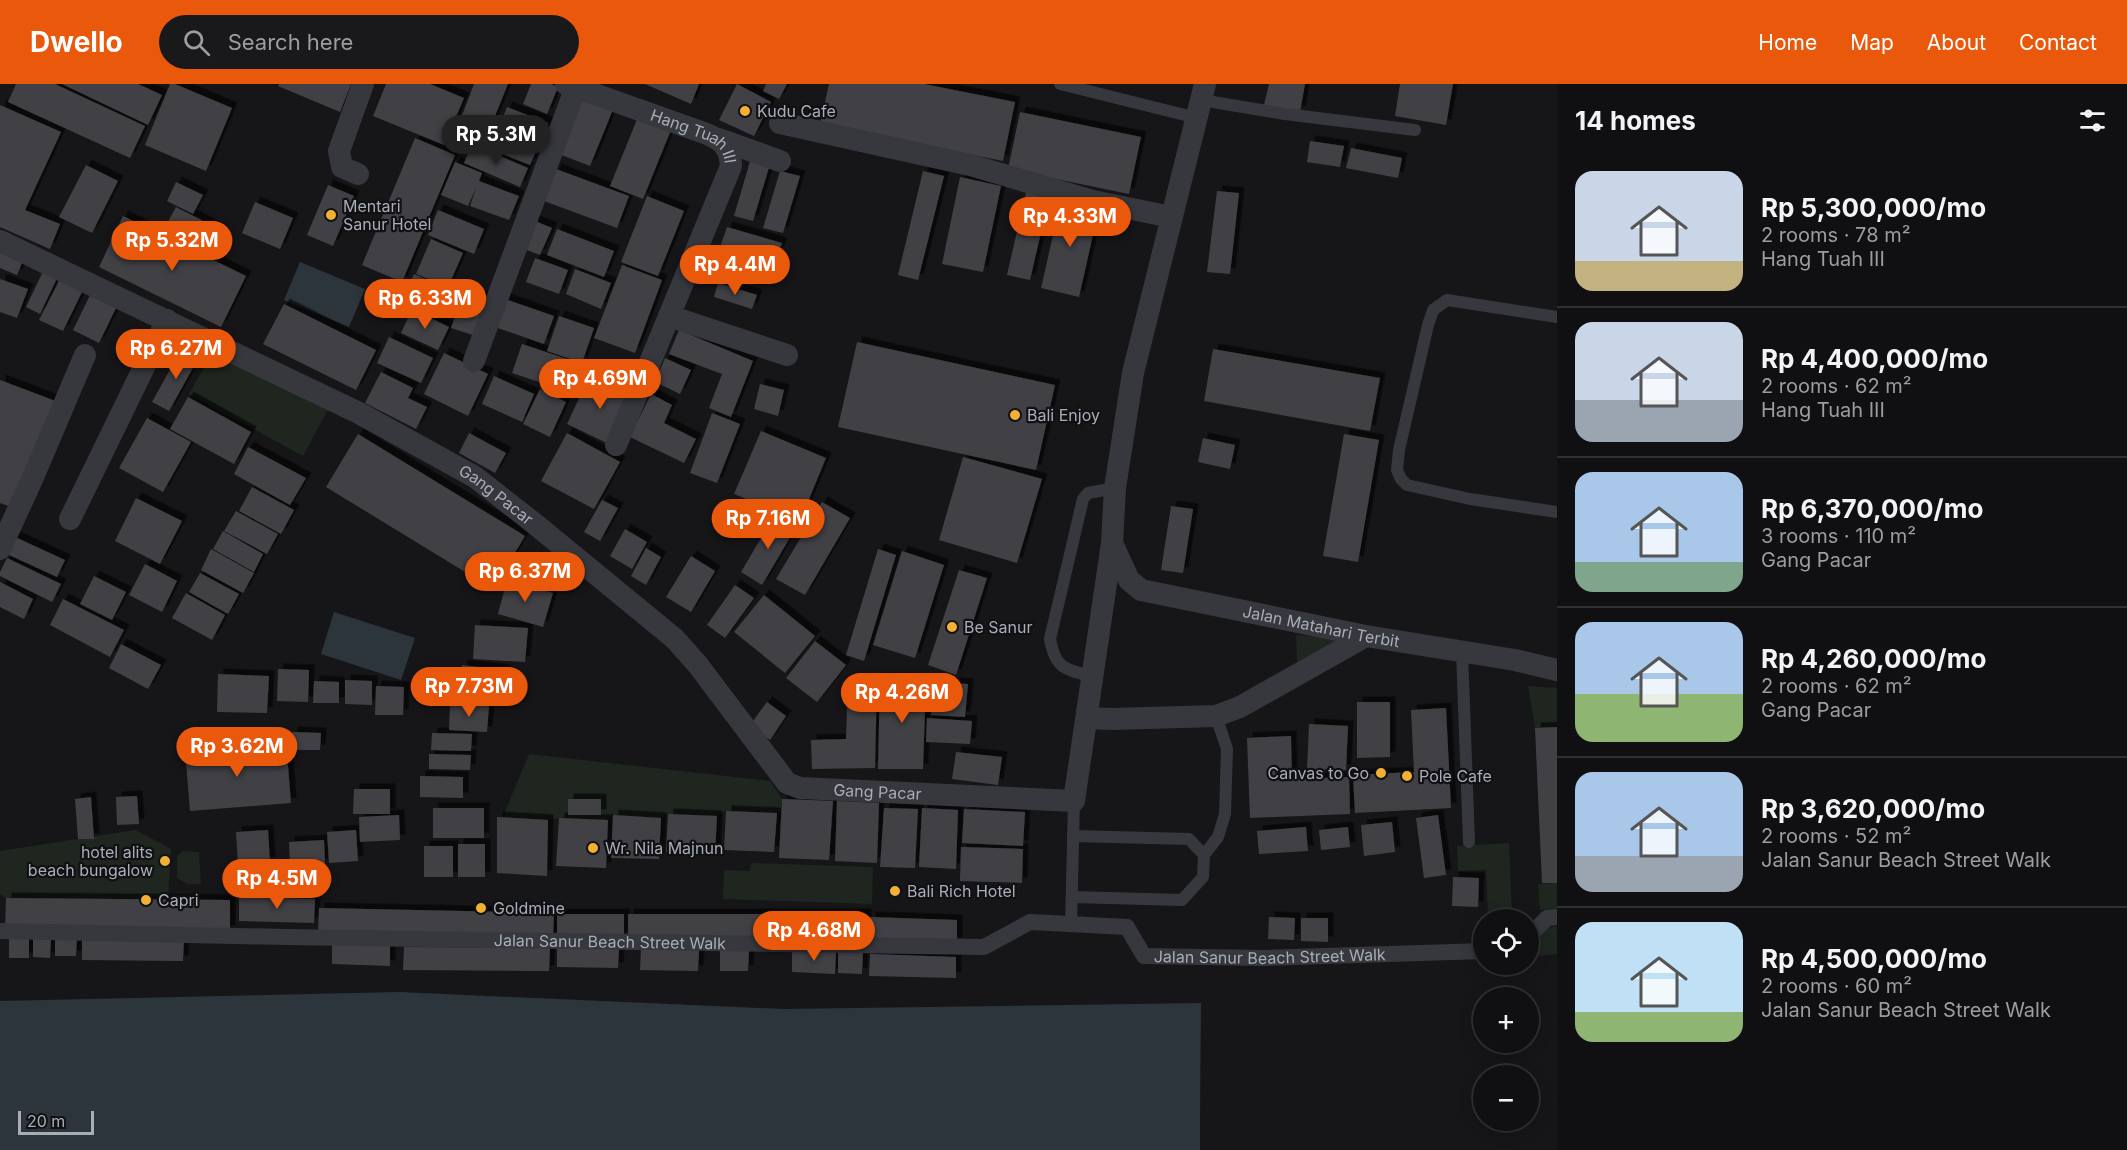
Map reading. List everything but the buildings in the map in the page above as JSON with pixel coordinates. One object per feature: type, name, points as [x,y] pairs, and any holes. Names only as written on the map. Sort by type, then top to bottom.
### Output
[{"type":"street","points":[[358,174],[342,167],[339,151],[363,84]]},
{"type":"street","points":[[474,361],[571,86]]},
{"type":"street","name":"Hang Tuah III","points":[[571,86],[719,139],[727,146],[730,156],[730,166],[616,445]]},
{"type":"street","name":"Jalan Matahari Terbit","points":[[1074,801],[1112,543],[1115,488],[1133,373],[1201,101]]},
{"type":"street","points":[[780,123],[970,165],[1093,201],[1172,217]]},
{"type":"street","points":[[719,139],[780,160]]},
{"type":"street","name":"Gang Pacar","points":[[0,241],[359,413],[475,477],[552,537],[675,639],[787,783],[800,788],[1074,801]]},
{"type":"street","points":[[669,316],[787,356]]},
{"type":"street","points":[[70,519],[167,320]]},
{"type":"street","points":[[0,549],[85,355]]},
{"type":"street","name":"Jalan Matahari Terbit","points":[[1112,543],[1120,565],[1129,580],[1141,590],[1366,636],[1515,660],[1557,670]]},
{"type":"street","points":[[1087,718],[1216,716],[1240,707],[1366,636]]},
{"type":"street","points":[[1539,926],[1547,918],[1557,917]]},
{"type":"street","name":"Jalan Sanur Beach Street Walk","points":[[0,931],[984,947],[1030,922],[1127,927],[1144,956],[1264,958],[1473,951]]},
{"type":"lane","points":[[1060,84],[1415,130]]},
{"type":"lane","points":[[1557,317],[1447,300],[1433,310],[1422,344],[1399,450],[1397,470],[1407,485],[1470,499],[1557,512]]},
{"type":"lane","points":[[1092,676],[1071,672],[1058,663],[1050,639],[1083,499],[1088,493],[1115,488]]},
{"type":"lane","points":[[1462,652],[1469,842]]},
{"type":"lane","points":[[1072,897],[1182,900],[1203,877],[1204,855],[1218,837],[1224,814],[1227,749],[1216,716]]},
{"type":"lane","points":[[1071,925],[1074,801]]},
{"type":"lane","points":[[1073,836],[1189,839],[1204,855]]},
{"type":"shaded area","points":[[300,262],[365,289],[349,327],[284,300]]},
{"type":"shaded area","points":[[217,344],[330,406],[303,456],[189,394]]},
{"type":"shaded area","points":[[334,612],[415,638],[401,680],[321,654]]},
{"type":"shaded area","points":[[1296,635],[1340,638],[1297,663]]},
{"type":"shaded area","points":[[1528,686],[1557,688],[1557,727],[1535,728]]},
{"type":"shaded area","points":[[529,754],[770,781],[782,799],[781,812],[726,811],[717,816],[668,814],[661,818],[613,815],[608,820],[502,819]]},
{"type":"shaded area","points":[[136,830],[171,849],[168,899],[6,898],[0,894],[0,851]]},
{"type":"shaded area","points":[[1509,843],[1512,909],[1488,909],[1486,870],[1458,871],[1457,846]]},
{"type":"shaded area","points":[[183,851],[199,852],[201,884],[187,884],[177,878],[177,856]]},
{"type":"shaded area","points":[[751,863],[873,867],[872,904],[723,899],[724,870],[750,871]]},
{"type":"shaded area","points":[[1557,883],[1557,909],[1540,910],[1538,884]]},
{"type":"shaded area","points":[[1557,926],[1557,954],[1539,956],[1542,928]]},
{"type":"shaded area","points":[[399,992],[783,1009],[1201,1003],[1200,1150],[0,1150],[0,1001]]},
{"type":"pier","points":[[1201,1028],[1204,1028],[1203,1150],[1200,1150]]},
{"type":"place","name":"Kudu Cafe","points":[[745,111]]},
{"type":"place","name":"Mentari Sanur Hotel","points":[[331,215]]},
{"type":"place","name":"Bali Enjoy","points":[[1015,415]]},
{"type":"place","name":"Be Sanur","points":[[952,627]]},
{"type":"place","name":"Canvas to Go","points":[[1381,773]]},
{"type":"place","name":"Pole Cafe","points":[[1407,776]]},
{"type":"place","name":"Wr. Nila Majnun","points":[[593,848]]},
{"type":"place","name":"hotel alits beach bungalow","points":[[165,861]]},
{"type":"place","name":"Bali Rich Hotel","points":[[895,891]]},
{"type":"place","name":"Capri","points":[[146,900]]},
{"type":"place","name":"Goldmine","points":[[481,908]]}]
